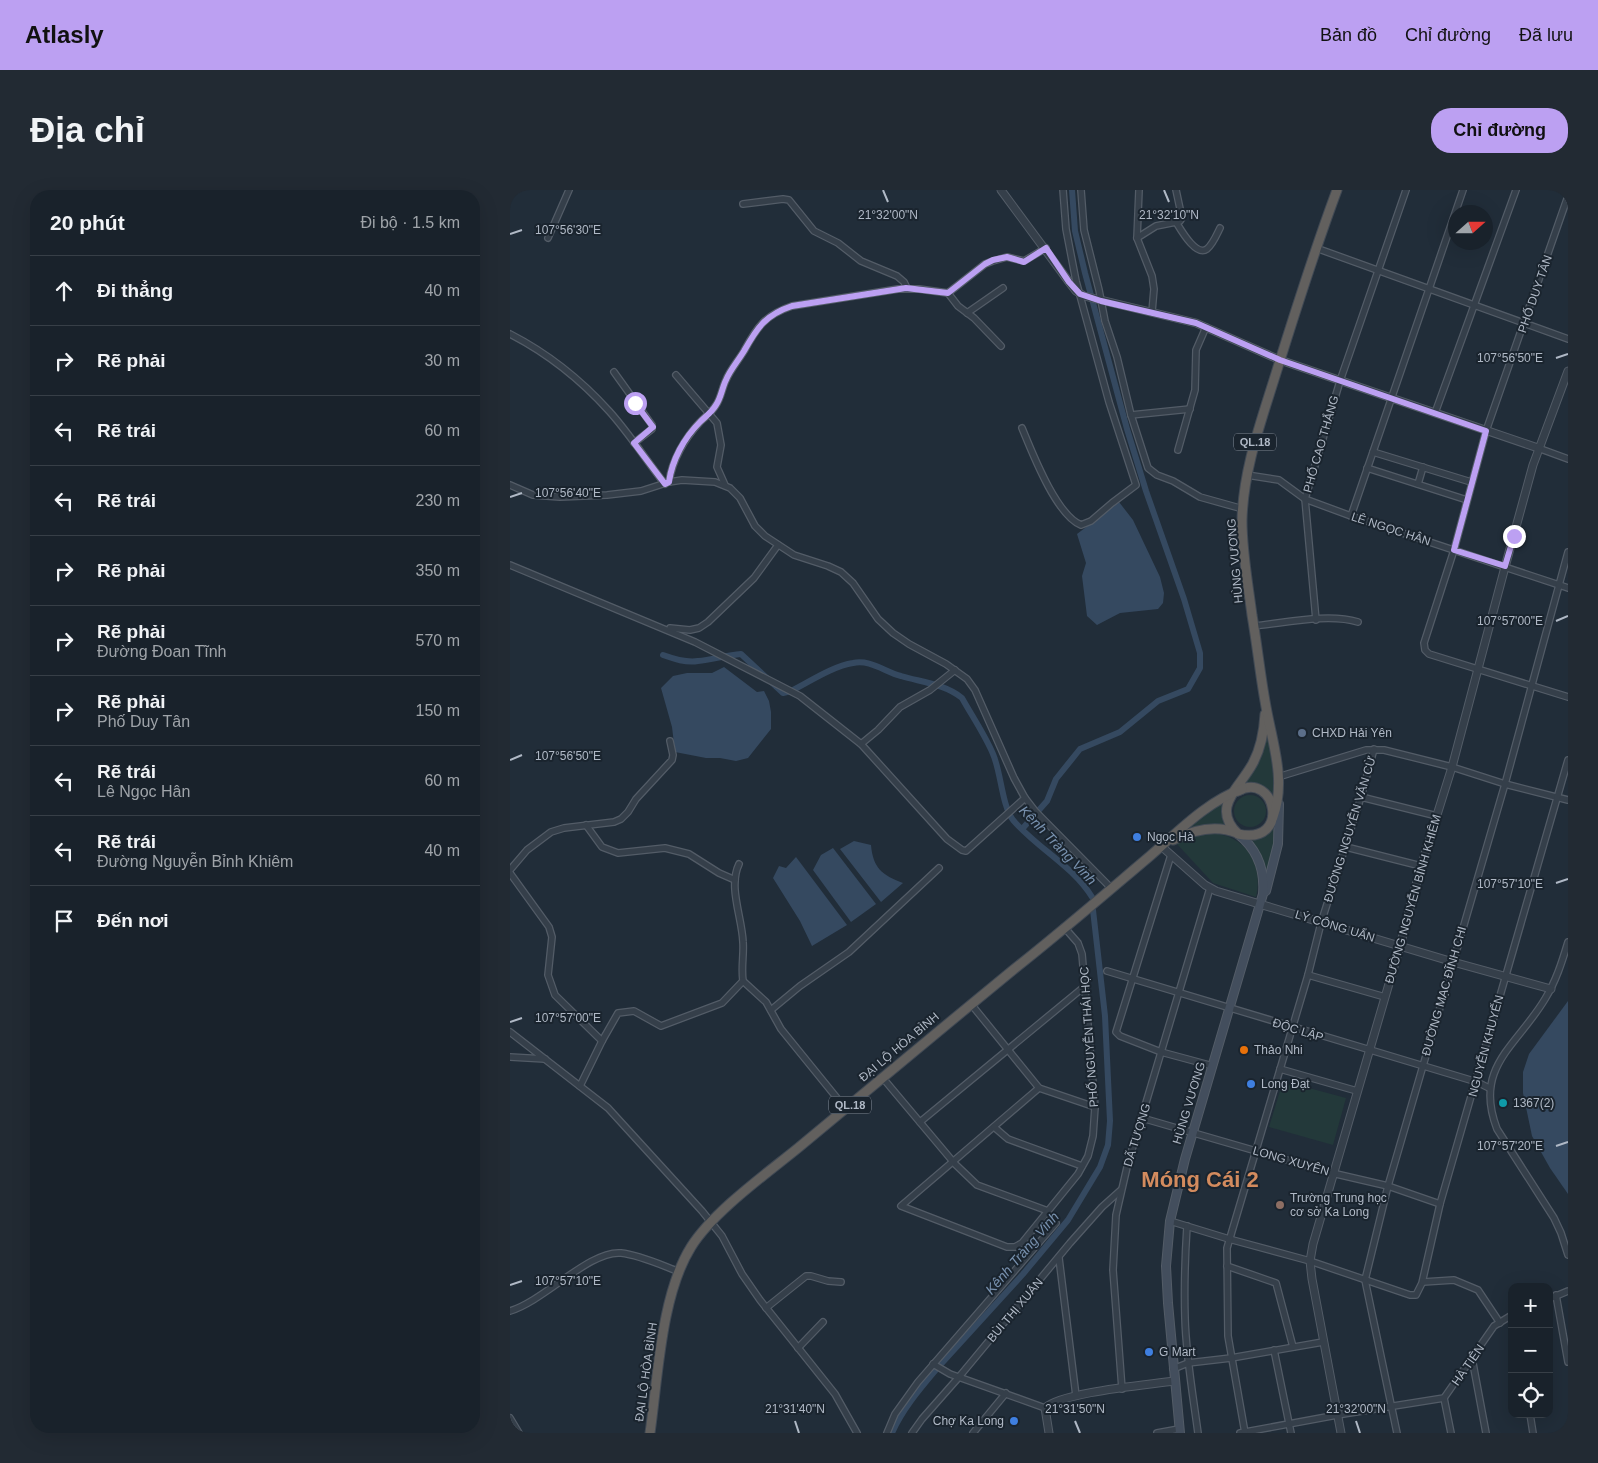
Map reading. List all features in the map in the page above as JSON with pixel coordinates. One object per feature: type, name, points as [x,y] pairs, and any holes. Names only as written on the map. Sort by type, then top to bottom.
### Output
[{"type":"highway","name":"HÙNG VƯƠNG","points":[[1265,704],[1243,545],[1243,509],[1247,475],[1280,360],[1337,190]]},
{"type":"highway","points":[[1238,834],[1228,822],[1226,807],[1231,795],[1249,770],[1262,741],[1265,704]]},
{"type":"highway","points":[[1161,846],[1186,834],[1202,829],[1231,831],[1253,836],[1260,833],[1270,824],[1278,792],[1278,777],[1273,736],[1265,704]]},
{"type":"highway","points":[[1231,795],[1249,770]]},
{"type":"highway","points":[[1161,846],[1231,795],[1250,788],[1265,793],[1270,800],[1274,812]]},
{"type":"highway","name":"ĐẠI LỘ HÒA BÌNH","points":[[650,1433],[665,1323],[671,1297],[692,1246],[712,1222],[741,1195],[1161,846]]},
{"type":"main road","points":[[1261,904],[1270,878],[1278,836],[1278,792]]},
{"type":"main road","points":[[1274,812],[1278,836]]},
{"type":"main road","points":[[1238,834],[1252,848],[1260,865],[1264,885],[1261,904]]},
{"type":"main road","name":"HÙNG VƯƠNG","points":[[1180,1431],[1174,1381],[1167,1285],[1167,1252],[1170,1221],[1193,1132],[1261,904]]},
{"type":"street","points":[[548,238],[569,190]]},
{"type":"street","points":[[1001,190],[1046,248],[1069,282],[1082,295],[1206,327],[1280,360],[1568,459]]},
{"type":"street","points":[[1022,428],[1054,496],[1068,514],[1081,525],[1091,521],[1112,502],[1136,485],[1109,402],[1082,295],[1066,229],[1063,190]]},
{"type":"street","points":[[1081,190],[1084,230],[1099,300],[1148,468],[1200,497],[1243,509]]},
{"type":"street","points":[[1139,190],[1137,238],[1152,276],[1154,289],[1152,312]]},
{"type":"street","points":[[1137,238],[1156,226],[1180,221],[1182,218],[1176,190]]},
{"type":"street","name":"PHỐ CAO THẮNG","points":[[1316,620],[1306,499],[1340,381],[1406,190]]},
{"type":"street","points":[[1351,516],[1463,190]]},
{"type":"street","points":[[1435,413],[1516,190]]},
{"type":"street","name":"PHỐ DUY TÂN","points":[[1478,669],[1429,654],[1425,650],[1424,644],[1454,550],[1486,431],[1568,196]]},
{"type":"street","points":[[743,204],[783,199],[789,200],[814,231],[838,243],[861,261],[897,276],[904,282],[906,288]]},
{"type":"street","points":[[1176,222],[1198,250],[1204,250],[1209,247],[1220,228]]},
{"type":"street","points":[[667,483],[672,465],[681,447],[695,427],[716,406],[725,381],[752,334],[768,317],[792,306],[906,288],[948,293],[985,264],[1007,257],[1024,262],[1046,248]]},
{"type":"street","points":[[1316,248],[1568,339]]},
{"type":"street","points":[[967,313],[1003,288]]},
{"type":"street","points":[[948,293],[958,306],[978,321],[1001,346]]},
{"type":"street","points":[[1178,450],[1196,383],[1196,350],[1206,327]]},
{"type":"street","points":[[510,334],[544,354],[586,388],[609,412],[667,483]]},
{"type":"street","name":"ĐƯỜNG NGUYỄN BỈNH KHIÊM","points":[[1340,1433],[1312,1279],[1310,1261],[1312,1244],[1400,946],[1421,866],[1452,767],[1538,448],[1568,371]]},
{"type":"street","points":[[614,372],[652,425],[652,429],[634,443]]},
{"type":"street","points":[[676,375],[715,419],[721,445],[717,467],[726,485],[740,498],[755,526],[765,536],[794,554],[841,572],[853,583],[878,619],[893,633],[955,670],[971,684],[1002,753],[1025,798],[1035,811],[1111,888]]},
{"type":"street","points":[[1131,415],[1190,410]]},
{"type":"street","points":[[1373,452],[1471,482]]},
{"type":"street","points":[[1418,484],[1423,467]]},
{"type":"street","points":[[1367,468],[1467,500]]},
{"type":"street","name":"LÊ NGỌC HÂN","points":[[1247,475],[1279,480],[1306,499],[1351,516],[1568,588]]},
{"type":"street","points":[[510,485],[533,495],[574,497],[641,491],[667,483],[691,480],[726,485]]},
{"type":"street","points":[[659,626],[690,630],[699,628],[708,622],[754,578],[778,545]]},
{"type":"street","name":"ĐƯỜNG MẠC ĐĨNH CHI","points":[[1397,1433],[1365,1280],[1388,1186],[1505,784],[1568,552]]},
{"type":"street","points":[[510,565],[704,646],[800,696],[861,744],[946,839],[962,850],[966,851],[1025,798]]},
{"type":"street","points":[[1254,626],[1338,619],[1358,622]]},
{"type":"street","points":[[1478,669],[1568,696]]},
{"type":"street","points":[[861,744],[878,730],[900,707],[930,690],[955,670]]},
{"type":"street","points":[[602,1041],[555,995],[548,975],[552,937],[549,927],[510,872],[527,850],[544,836],[564,828],[614,822],[626,815],[636,799],[672,760],[670,741]]},
{"type":"street","points":[[1278,777],[1374,749],[1452,767],[1505,784],[1568,800]]},
{"type":"street","name":"ĐƯỜNG NGUYỄN VĂN CỪ","points":[[1243,1433],[1227,1321],[1229,1239],[1374,749]]},
{"type":"street","name":"NGUYỄN KHUYẾN","points":[[1365,1280],[1410,1295],[1416,1295],[1423,1282],[1440,1204],[1568,760]]},
{"type":"street","points":[[1361,797],[1437,816]]},
{"type":"street","points":[[586,825],[602,847],[618,853],[665,848],[688,854],[719,873],[735,880]]},
{"type":"street","name":"LÝ CÔNG UẨN","points":[[1161,846],[1210,888],[1321,923],[1551,989]]},
{"type":"street","points":[[1346,847],[1421,866]]},
{"type":"street","points":[[1171,855],[1116,1032],[1120,1036],[1161,1052],[1213,1066]]},
{"type":"street","points":[[739,864],[735,880],[742,923],[744,953],[741,968],[743,981],[766,1002],[781,1029],[845,1108]]},
{"type":"street","points":[[771,1010],[800,986],[850,952],[939,868]]},
{"type":"street","name":"DÃ TƯỢNG","points":[[1122,1389],[1112,1270],[1114,1230],[1121,1190],[1210,888]]},
{"type":"street","name":"PHỐ NGUYỄN THÁI HỌC","points":[[953,1161],[901,1206],[1007,1247],[1015,1247],[1022,1243],[1048,1211],[1088,1156],[1093,1136],[1095,1107],[1082,954],[1078,943],[1064,927]]},
{"type":"street","points":[[1568,942],[1551,989],[1502,1058],[1491,1078],[1489,1088],[1491,1114],[1497,1129],[1554,1218],[1568,1255]]},
{"type":"street","name":"ĐỘC LẬP","points":[[1107,972],[1476,1082],[1489,1088]]},
{"type":"street","points":[[1308,975],[1385,997]]},
{"type":"street","points":[[580,1086],[618,1013],[634,1011],[661,1026],[722,1003],[743,981]]},
{"type":"street","points":[[920,1122],[1085,986]]},
{"type":"street","points":[[971,1004],[1039,1088],[1095,1107]]},
{"type":"street","points":[[510,1032],[615,1115],[712,1222],[722,1236],[742,1274],[766,1308],[834,1394],[857,1433]]},
{"type":"street","points":[[510,1057],[545,1059]]},
{"type":"street","points":[[1280,1069],[1357,1091]]},
{"type":"street","points":[[882,1077],[953,1161],[977,1185],[1048,1211]]},
{"type":"street","points":[[953,1161],[1039,1088]]},
{"type":"street","name":"LONG XUYÊN","points":[[1142,1118],[1332,1173],[1388,1186],[1440,1204]]},
{"type":"street","points":[[994,1127],[1008,1139],[1082,1166]]},
{"type":"street","name":"BÙI THỊ XUÂN","points":[[912,1433],[1102,1207],[1121,1190]]},
{"type":"street","points":[[1170,1221],[1310,1261],[1365,1280]]},
{"type":"street","points":[[887,1433],[895,1414],[933,1364],[1056,1223]]},
{"type":"street","points":[[1188,1226],[1185,1260],[1184,1320],[1198,1433]]},
{"type":"street","points":[[510,1311],[530,1303],[588,1263],[610,1254],[628,1254],[680,1272]]},
{"type":"street","points":[[1059,1258],[1076,1396]]},
{"type":"street","points":[[1227,1266],[1276,1283],[1293,1348]]},
{"type":"street","points":[[766,1308],[806,1276],[841,1282]]},
{"type":"street","points":[[1423,1282],[1454,1280],[1478,1290],[1500,1322]]},
{"type":"street","points":[[1553,1297],[1568,1291]]},
{"type":"street","points":[[1556,1296],[1568,1362]]},
{"type":"street","name":"HÀ TIÊN","points":[[1243,1433],[1337,1415],[1444,1398],[1494,1326],[1508,1318]]},
{"type":"street","points":[[798,1348],[823,1322]]},
{"type":"street","points":[[1173,1369],[1188,1363],[1231,1358],[1323,1342]]},
{"type":"street","points":[[1274,1350],[1291,1433]]},
{"type":"street","points":[[1472,1358],[1486,1433]]},
{"type":"street","points":[[933,1364],[959,1377],[1045,1408]]},
{"type":"street","points":[[1045,1408],[1054,1402],[1076,1396],[1174,1381]]},
{"type":"street","points":[[973,1433],[1006,1393]]},
{"type":"street","points":[[1444,1398],[1451,1433]]},
{"type":"street","points":[[1045,1408],[1049,1433]]},
{"type":"street","points":[[510,1418],[519,1433]]},
{"type":"street","points":[[1531,1418],[1533,1433]]},
{"type":"street","points":[[1157,1433],[1180,1431]]},
{"type":"green space","points":[[1267,734],[1269,735],[1275,795],[1267,789],[1246,783],[1262,754]]},
{"type":"green space","points":[[1250,795],[1261,800],[1266,811],[1261,822],[1250,827],[1239,822],[1234,811],[1239,800]]},
{"type":"green space","points":[[1223,801],[1226,825],[1185,830]]},
{"type":"green space","points":[[1274,826],[1273,849],[1268,873],[1263,859],[1251,838],[1266,833]]},
{"type":"green space","points":[[1209,833],[1233,839],[1249,853],[1257,873],[1256,897],[1213,883],[1177,844],[1187,838]]},
{"type":"green space","points":[[1283,1081],[1346,1098],[1333,1145],[1269,1127]]},
{"type":"water","points":[[1119,502],[1133,520],[1160,577],[1164,593],[1163,603],[1158,609],[1120,613],[1097,625],[1087,616],[1082,576],[1086,563],[1077,534]]},
{"type":"water","points":[[724,667],[757,692],[764,691],[769,701],[771,729],[748,758],[736,761],[675,752],[672,727],[661,688],[673,676],[687,673],[712,673]]},
{"type":"water","points":[[854,841],[871,845],[874,860],[880,870],[889,877],[903,883],[881,902],[840,849]]},
{"type":"water","points":[[833,848],[876,904],[851,922],[813,870],[821,855]]},
{"type":"water","points":[[796,857],[847,925],[812,946],[800,921],[773,878],[779,866],[786,868]]},
{"type":"water","points":[[1568,1001],[1568,1194],[1550,1168],[1532,1136],[1523,1093],[1523,1072],[1529,1054]]},
{"type":"waterway","points":[[1023,828],[1047,801],[1056,779],[1080,749],[1120,732],[1158,701],[1188,689],[1200,668],[1200,653],[1184,599],[1146,491],[1127,429],[1085,273],[1075,231],[1072,190]]},
{"type":"waterway","name":"Kênh Tràng Vinh","points":[[663,655],[680,660],[694,661],[741,654],[783,693],[791,691],[837,667],[859,662],[941,686],[955,693],[962,698],[990,747],[996,761],[1006,806],[1013,820],[1022,830],[1075,875],[1092,897]]},
{"type":"waterway","name":"Kênh Tràng Vinh","points":[[942,1363],[1023,1274],[1068,1220],[1100,1167],[1108,1145],[1110,1121],[1105,1016],[1093,910]]},
{"type":"waterway","name":"Kênh Tràng Vinh","points":[[892,1433],[906,1408],[935,1371]]},
{"type":"place","name":"CHXD Hải Yên","points":[[1302,733]]},
{"type":"place","name":"Ngọc Hà","points":[[1137,837]]},
{"type":"place","name":"Thảo Nhi","points":[[1244,1050]]},
{"type":"place","name":"Long Đạt","points":[[1251,1084]]},
{"type":"place","name":"1367(2)","points":[[1503,1103]]},
{"type":"place","name":"Trường Trung học cơ sở Ka Long","points":[[1280,1205]]},
{"type":"place","name":"G Mart","points":[[1149,1352]]},
{"type":"place","name":"Chợ Ka Long","points":[[1014,1421]]},
{"type":"district","name":"Móng Cái 2","points":[[1200,1179]]},
{"type":"route","points":[[635,403],[653,427],[634,443],[665,484],[669,482],[670,470],[681,447],[695,427],[716,406],[725,381],[744,351],[752,334],[768,317],[792,306],[898,289],[919,289],[948,293],[952,292],[970,275],[993,260],[1007,257],[1024,262],[1046,248],[1069,282],[1084,296],[1196,323],[1280,360],[1486,431],[1454,550],[1505,566],[1514,536]]}]
